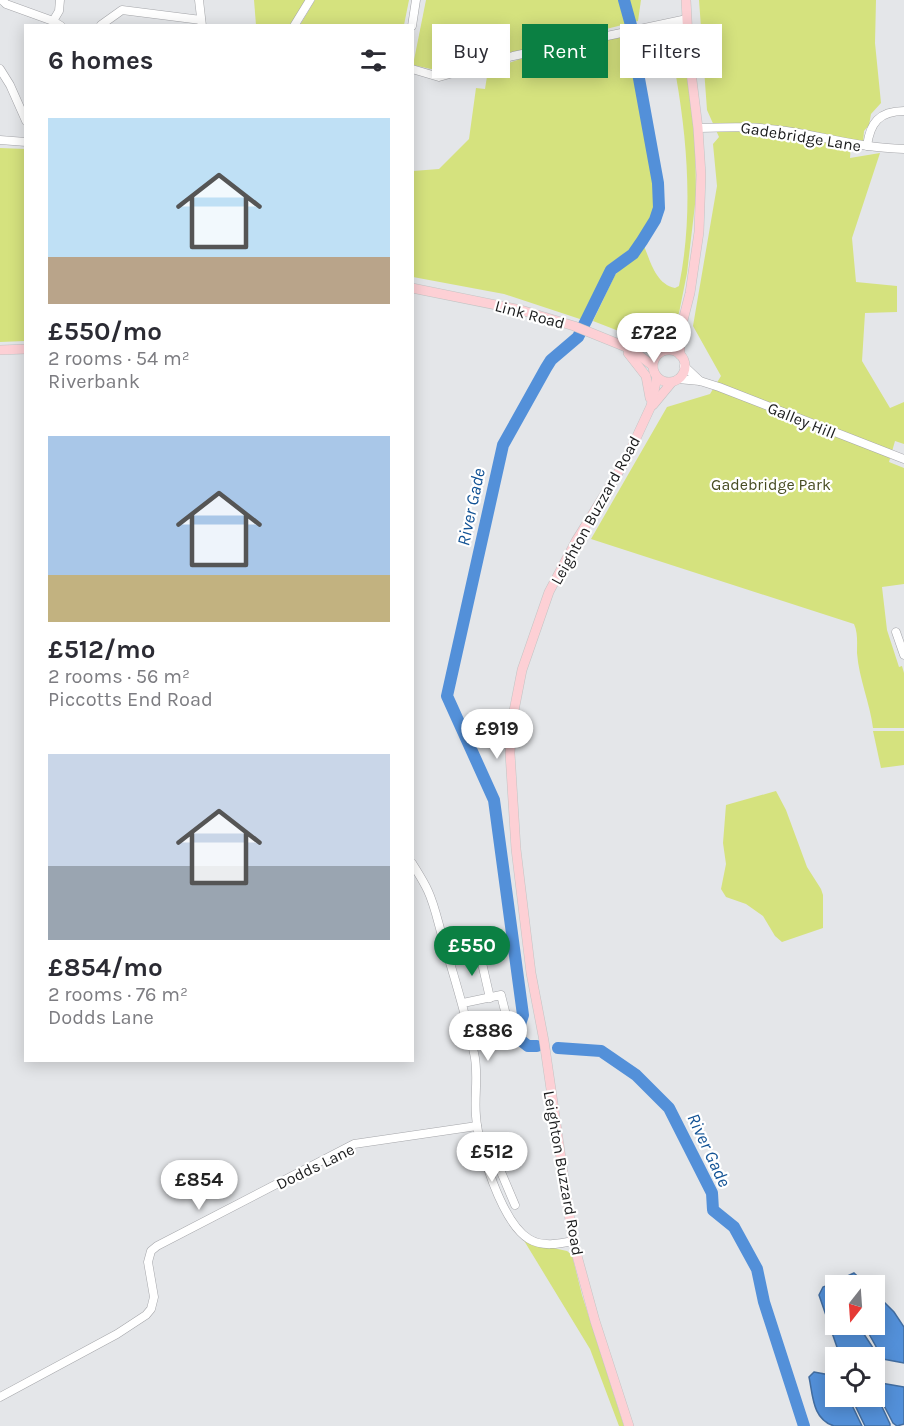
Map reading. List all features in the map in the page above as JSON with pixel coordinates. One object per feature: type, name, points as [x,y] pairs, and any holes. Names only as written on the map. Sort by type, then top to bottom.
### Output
[{"type":"main road","points":[[680,332],[664,352],[657,356],[653,366],[657,377],[666,382],[682,375],[684,366],[680,355],[680,332],[690,293],[699,232],[701,175],[686,0]]},
{"type":"main road","name":"Link Road","points":[[414,288],[521,310],[597,334],[631,349],[648,353],[664,352]]},
{"type":"main road","name":"Link Road","points":[[414,293],[425,291]]},
{"type":"main road","points":[[616,342],[635,360],[646,376],[651,406]]},
{"type":"main road","points":[[0,350],[24,349]]},
{"type":"main road","name":"Link Road","points":[[631,349],[653,366]]},
{"type":"main road","points":[[664,352],[674,352],[680,355]]},
{"type":"main road","name":"Leighton Buzzard Road","points":[[628,1426],[598,1332],[573,1241],[544,1041],[531,973],[512,801],[510,753],[512,721],[522,670],[549,592],[576,541],[626,460],[651,406],[657,377]]},
{"type":"main road","name":"Leighton Buzzard Road","points":[[651,406],[675,380]]},
{"type":"street","points":[[2,0],[6,4],[57,24]]},
{"type":"street","points":[[53,21],[59,11],[60,0]]},
{"type":"street","points":[[102,24],[122,10],[201,23],[199,0]]},
{"type":"street","points":[[295,24],[310,0]]},
{"type":"street","points":[[412,24],[416,0]]},
{"type":"street","points":[[414,70],[439,77],[513,56],[687,20]]},
{"type":"street","points":[[0,69],[24,116]]},
{"type":"street","points":[[867,146],[868,130],[875,121],[891,112],[904,111]]},
{"type":"street","name":"Gadebridge Lane","points":[[698,128],[754,127],[867,146],[904,149]]},
{"type":"street","points":[[0,140],[24,142]]},
{"type":"street","name":"Galley Hill","points":[[684,366],[700,381]]},
{"type":"street","name":"Galley Hill","points":[[675,380],[700,381],[719,387],[904,459]]},
{"type":"street","points":[[896,632],[904,655]]},
{"type":"street","points":[[414,867],[429,893],[463,1004],[475,1056],[477,1126],[480,1144],[493,1183],[521,1233],[540,1244],[573,1241]]},
{"type":"street","points":[[479,951],[490,998]]},
{"type":"street","points":[[463,1004],[501,995],[510,1031],[496,1039]]},
{"type":"street","name":"Dodds Lane","points":[[0,1397],[117,1334],[146,1315],[151,1309],[154,1297],[148,1262],[151,1251],[157,1246],[354,1144],[477,1126]]},
{"type":"street","points":[[480,1144],[492,1143],[515,1205]]},
{"type":"green space","points":[[254,0],[310,0],[295,24],[256,24]]},
{"type":"green space","points":[[315,0],[409,0],[404,24],[301,24]]},
{"type":"green space","points":[[426,0],[641,0],[638,21],[608,29],[608,24],[522,24],[522,50],[510,53],[510,24],[432,24],[432,69],[414,65]]},
{"type":"green space","name":"Gadebridge Park","points":[[699,0],[876,0],[875,43],[881,103],[871,114],[869,125],[864,131],[863,143],[851,144],[850,158],[880,153],[852,238],[856,282],[897,286],[897,312],[865,313],[862,361],[890,408],[904,402],[904,444],[895,441],[889,462],[904,468],[904,584],[882,587],[887,630],[899,667],[902,666],[904,673],[904,728],[873,728],[858,663],[857,634],[854,624],[591,539],[667,407],[710,394],[721,376],[693,326],[717,186],[713,144],[719,137],[707,110],[705,78],[722,78],[722,24],[701,24]]},
{"type":"green space","points":[[620,37],[620,78],[637,78],[656,180],[656,204],[646,230],[632,248],[611,263],[606,271],[585,320],[589,322],[504,294],[414,277],[414,171],[439,169],[469,139],[476,88],[485,89],[487,78],[510,78],[510,62],[522,58],[522,78],[608,78],[608,40]]},
{"type":"green space","points":[[677,78],[688,78],[695,131],[696,196],[687,273],[679,313],[664,344],[629,335],[593,321],[615,275],[644,246],[652,266],[663,282],[675,288],[679,286],[687,207],[684,128]]},
{"type":"green space","points":[[0,148],[24,149],[24,341],[0,342]]},
{"type":"green space","points":[[873,731],[904,731],[904,765],[881,768]]},
{"type":"green space","points":[[776,791],[786,810],[807,867],[823,895],[823,928],[782,942],[775,936],[763,916],[746,904],[726,897],[721,889],[726,864],[723,843],[726,805]]},
{"type":"green space","points":[[520,1234],[544,1246],[567,1251],[572,1255],[582,1295],[624,1426],[619,1426],[590,1349]]},
{"type":"water","points":[[825,1286],[825,1312],[819,1295]]},
{"type":"water","points":[[885,1303],[904,1327],[904,1363],[885,1359],[885,1347],[876,1347],[870,1335],[885,1335]]},
{"type":"water","points":[[833,1335],[865,1335],[872,1347],[837,1347]]},
{"type":"water","points":[[814,1372],[825,1374],[825,1407],[853,1407],[862,1426],[834,1426],[821,1418],[815,1406],[809,1377]]},
{"type":"water","points":[[885,1384],[904,1387],[904,1424],[897,1426],[885,1407]]},
{"type":"water","points":[[856,1407],[882,1407],[890,1426],[865,1426]]},
{"type":"waterway","name":"River Gade","points":[[537,1046],[528,1046],[519,1039],[519,1027],[523,1015],[494,800],[447,696],[503,445],[551,360],[578,337],[611,270],[633,254],[655,220],[659,208],[658,183],[638,73],[634,36],[624,0]]},
{"type":"waterway","name":"River Gade","points":[[558,1048],[601,1051],[636,1075],[669,1108],[712,1193],[713,1210],[734,1227],[757,1269],[764,1302],[804,1426]]}]
